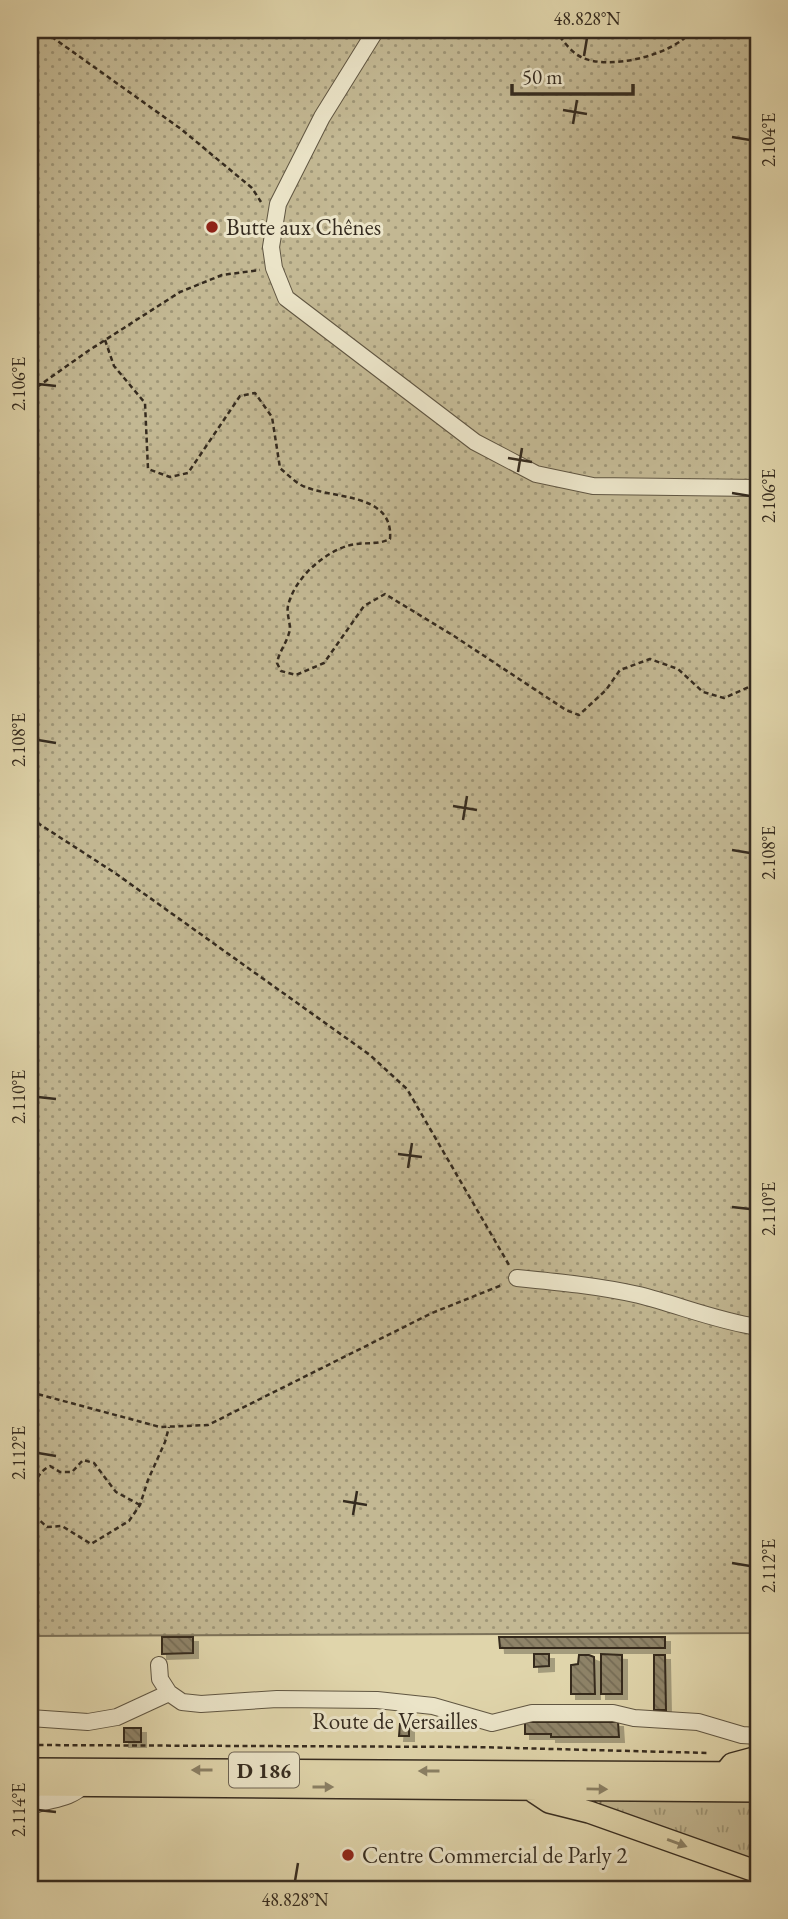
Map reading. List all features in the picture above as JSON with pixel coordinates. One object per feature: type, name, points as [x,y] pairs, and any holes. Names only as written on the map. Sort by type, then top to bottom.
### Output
[{"type":"main road","points":[[724,1773],[732,1764],[758,1756]]},
{"type":"main road","name":"D 186","points":[[30,1769],[758,1773]]},
{"type":"main road","name":"D 186","points":[[30,1785],[758,1791]]},
{"type":"main road","points":[[529,1788],[549,1802],[589,1812],[758,1872]]},
{"type":"street","points":[[376,30],[322,117],[278,204],[271,247],[274,268],[286,298],[475,442],[536,474],[593,486],[758,488]]},
{"type":"street","points":[[517,1278],[592,1286],[639,1295],[758,1327]]},
{"type":"street","points":[[159,1665],[160,1679],[169,1693],[183,1702],[201,1704],[277,1699],[377,1700],[433,1706],[492,1723],[532,1713],[612,1713],[634,1718],[698,1722],[742,1735],[758,1736]]},
{"type":"street","points":[[30,1718],[88,1722],[117,1717],[169,1693]]},
{"type":"street","points":[[30,1807],[45,1800],[70,1796],[84,1785]]},
{"type":"path","points":[[47,30],[52,37],[181,130],[252,188],[275,222]]},
{"type":"path","points":[[554,30],[577,56],[593,62],[612,63],[673,46],[692,30]]},
{"type":"path","points":[[30,392],[180,292],[222,275],[274,268]]},
{"type":"path","points":[[105,340],[114,366],[145,403],[148,469],[170,477],[188,473],[240,396],[255,393],[272,417],[279,468],[302,486],[360,499],[379,509],[391,527],[390,538],[379,544],[349,545],[318,561],[298,585],[288,607],[290,632],[280,650],[277,663],[281,671],[296,675],[324,663],[364,606],[385,594],[566,710],[579,715],[606,690],[620,670],[650,659],[678,669],[703,692],[724,698],[758,683]]},
{"type":"path","points":[[30,818],[115,873],[337,1031],[370,1055],[407,1089],[517,1278],[432,1313],[208,1425],[160,1427],[30,1392]]},
{"type":"path","points":[[141,1505],[116,1492],[94,1463],[83,1460],[72,1472],[60,1472],[50,1466],[45,1469],[37,1477],[33,1495],[36,1517],[47,1527],[62,1526],[92,1544],[129,1521],[141,1505],[169,1427]]},
{"type":"path","name":"Route de Versailles","points":[[30,1745],[498,1748],[709,1753]]},
{"type":"green space","points":[[30,30],[758,30],[758,1633],[30,1636]]},
{"type":"green space","points":[[602,1795],[758,1800],[758,1861],[599,1809]]},
{"type":"building","points":[[162,1637],[193,1637],[193,1653],[162,1654]]},
{"type":"building","points":[[499,1637],[665,1637],[665,1648],[500,1648]]},
{"type":"building","points":[[534,1654],[549,1654],[549,1666],[534,1667]]},
{"type":"building","points":[[601,1654],[622,1655],[622,1694],[601,1694]]},
{"type":"building","points":[[579,1655],[594,1657],[595,1694],[571,1694],[571,1665],[578,1664]]},
{"type":"building","points":[[654,1655],[665,1655],[666,1710],[654,1710]]},
{"type":"building","points":[[525,1722],[618,1722],[619,1737],[551,1737],[551,1734],[525,1734]]},
{"type":"building","points":[[400,1724],[409,1724],[409,1736],[399,1736]]},
{"type":"building","points":[[124,1728],[141,1728],[141,1742],[124,1742]]},
{"type":"place","name":"Butte aux Chênes","points":[[212,227]]},
{"type":"place","name":"Centre Commercial de Parly 2","points":[[348,1855]]}]
